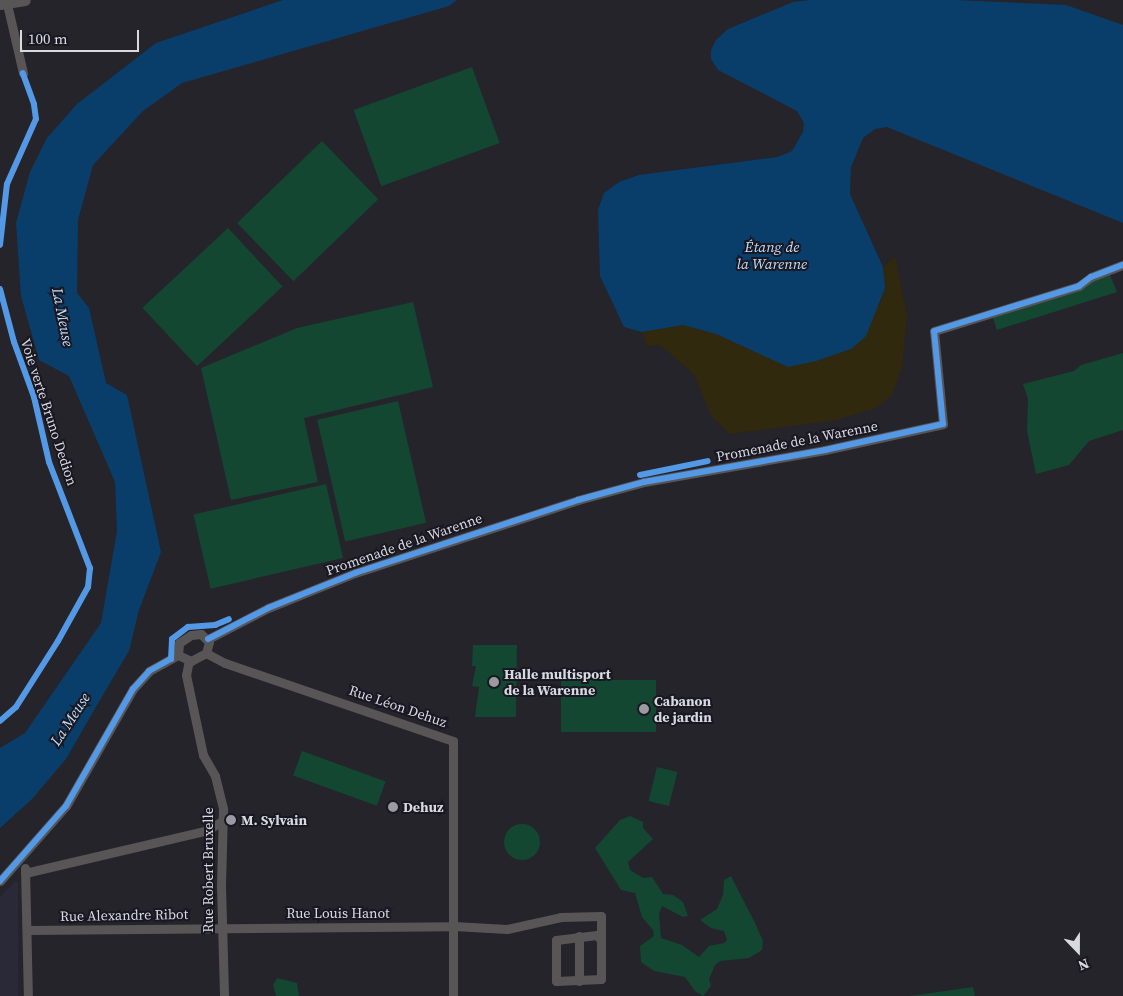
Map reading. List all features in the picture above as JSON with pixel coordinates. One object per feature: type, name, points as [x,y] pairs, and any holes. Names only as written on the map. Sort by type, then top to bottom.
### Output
[{"type":"street","points":[[23,72],[4,4],[25,0]]},
{"type":"street","name":"Promenade de la Warenne","points":[[208,638],[268,608],[355,573],[578,500],[644,482],[825,450],[943,424],[934,331],[1079,286],[1091,277],[1123,264]]},
{"type":"street","points":[[201,634],[208,638],[206,653],[189,660],[178,655],[176,649],[184,638],[201,634]]},
{"type":"street","name":"Rue Léon Dehuz","points":[[206,653],[226,663],[453,740],[453,996]]},
{"type":"street","points":[[0,881],[24,857],[66,806],[133,689],[149,671],[178,655]]},
{"type":"street","name":"Rue Robert Bruxelle","points":[[189,660],[186,675],[203,755],[215,776],[223,809],[222,928],[224,996]]},
{"type":"street","points":[[25,873],[208,830],[222,821]]},
{"type":"street","points":[[24,857],[28,996]]},
{"type":"street","name":"Rue Louis Hanot","points":[[222,928],[454,926],[507,929],[555,920],[561,917],[601,916],[600,939]]},
{"type":"street","points":[[555,920],[559,937],[556,940],[556,981],[602,979],[600,939],[597,935],[559,937]]},
{"type":"street","name":"Rue Alexandre Ribot","points":[[27,930],[222,928]]},
{"type":"street","points":[[578,936],[579,981]]},
{"type":"shaded area","points":[[15,881],[18,882],[18,996],[0,996],[0,897]]},
{"type":"green space","points":[[472,67],[500,143],[381,186],[354,110]]},
{"type":"green space","points":[[322,141],[378,199],[293,281],[237,223]]},
{"type":"green space","points":[[228,228],[283,287],[197,366],[142,308]]},
{"type":"green space","points":[[1109,273],[1117,292],[997,330],[992,315]]},
{"type":"green space","points":[[413,302],[433,387],[304,418],[318,482],[231,500],[201,368],[297,328]]},
{"type":"green space","points":[[1123,353],[1123,430],[1089,441],[1069,465],[1036,474],[1027,431],[1028,399],[1023,384],[1074,371],[1081,365]]},
{"type":"green space","points":[[398,401],[426,523],[345,541],[317,420]]},
{"type":"green space","points":[[326,484],[343,558],[211,589],[193,515]]},
{"type":"green space","name":"Halle multisport de la Warenne","points":[[473,645],[517,645],[516,717],[475,717],[479,687],[472,686],[476,666],[472,666]]},
{"type":"green space","points":[[561,680],[656,680],[656,732],[561,732]]},
{"type":"green space","points":[[302,751],[386,781],[377,806],[293,775]]},
{"type":"green space","points":[[657,767],[677,772],[669,806],[649,801]]},
{"type":"green space","points":[[630,816],[643,822],[643,828],[653,839],[628,862],[630,870],[643,878],[652,877],[663,894],[673,895],[683,902],[688,916],[683,917],[662,906],[659,914],[661,938],[682,945],[699,957],[709,946],[724,943],[727,940],[724,931],[711,928],[700,920],[717,909],[723,895],[724,880],[731,876],[763,941],[762,950],[749,958],[720,961],[715,965],[709,979],[711,986],[703,996],[695,991],[685,977],[654,971],[641,962],[640,946],[654,936],[653,930],[642,917],[635,893],[621,890],[595,848],[620,820]]},
{"type":"green space","points":[[522,824],[529,825],[535,829],[539,835],[539,849],[535,855],[529,859],[522,860],[515,859],[509,855],[505,849],[504,842],[505,835],[509,829],[515,825]]},
{"type":"green space","points":[[277,978],[297,983],[299,996],[276,996],[273,985]]},
{"type":"green space","points":[[973,987],[975,996],[910,996]]},
{"type":"sand","points":[[895,257],[907,316],[902,366],[892,395],[876,408],[836,420],[730,434],[712,417],[694,374],[660,345],[647,346],[642,332],[683,325],[716,334],[788,367],[880,304],[885,288],[883,267]]},
{"type":"water","name":"La Meuse","points":[[283,0],[457,0],[449,6],[182,83],[143,111],[93,165],[78,220],[77,293],[89,308],[106,383],[127,395],[161,552],[139,610],[129,651],[66,759],[32,799],[0,828],[0,748],[25,733],[101,623],[117,531],[115,482],[69,376],[39,360],[21,296],[16,223],[30,172],[47,138],[77,104],[156,43]]},
{"type":"water","name":"Étang de la Warenne","points":[[810,0],[956,0],[1066,5],[1123,25],[1123,223],[887,127],[875,129],[863,138],[851,167],[850,194],[883,267],[885,288],[866,336],[851,349],[816,361],[788,367],[716,334],[683,325],[642,332],[624,327],[600,276],[598,210],[604,193],[619,182],[639,175],[778,157],[792,151],[803,132],[804,123],[797,111],[718,70],[711,59],[711,50],[716,40],[728,29],[793,2]]},
{"type":"cycle path","points":[[0,245],[7,184],[36,119],[34,104],[23,73]]},
{"type":"cycle path","points":[[208,639],[268,608],[355,573],[578,500],[644,482],[825,450],[943,424],[934,331],[1079,286],[1091,277],[1123,265]]},
{"type":"cycle path","name":"Voie verte Bruno Dedion","points":[[0,289],[14,342],[34,397],[49,462],[90,568],[88,587],[58,641],[16,707],[0,721]]},
{"type":"cycle path","points":[[640,475],[708,461]]},
{"type":"cycle path","points":[[0,881],[66,806],[133,689],[149,671],[171,659],[172,639],[188,627],[215,625],[229,619]]},
{"type":"place","name":"Halle multisport de la Warenne","points":[[494,682]]},
{"type":"place","name":"Cabanon de jardin","points":[[644,709]]},
{"type":"place","name":"Dehuz","points":[[393,807]]},
{"type":"place","name":"M. Sylvain","points":[[231,820]]}]
